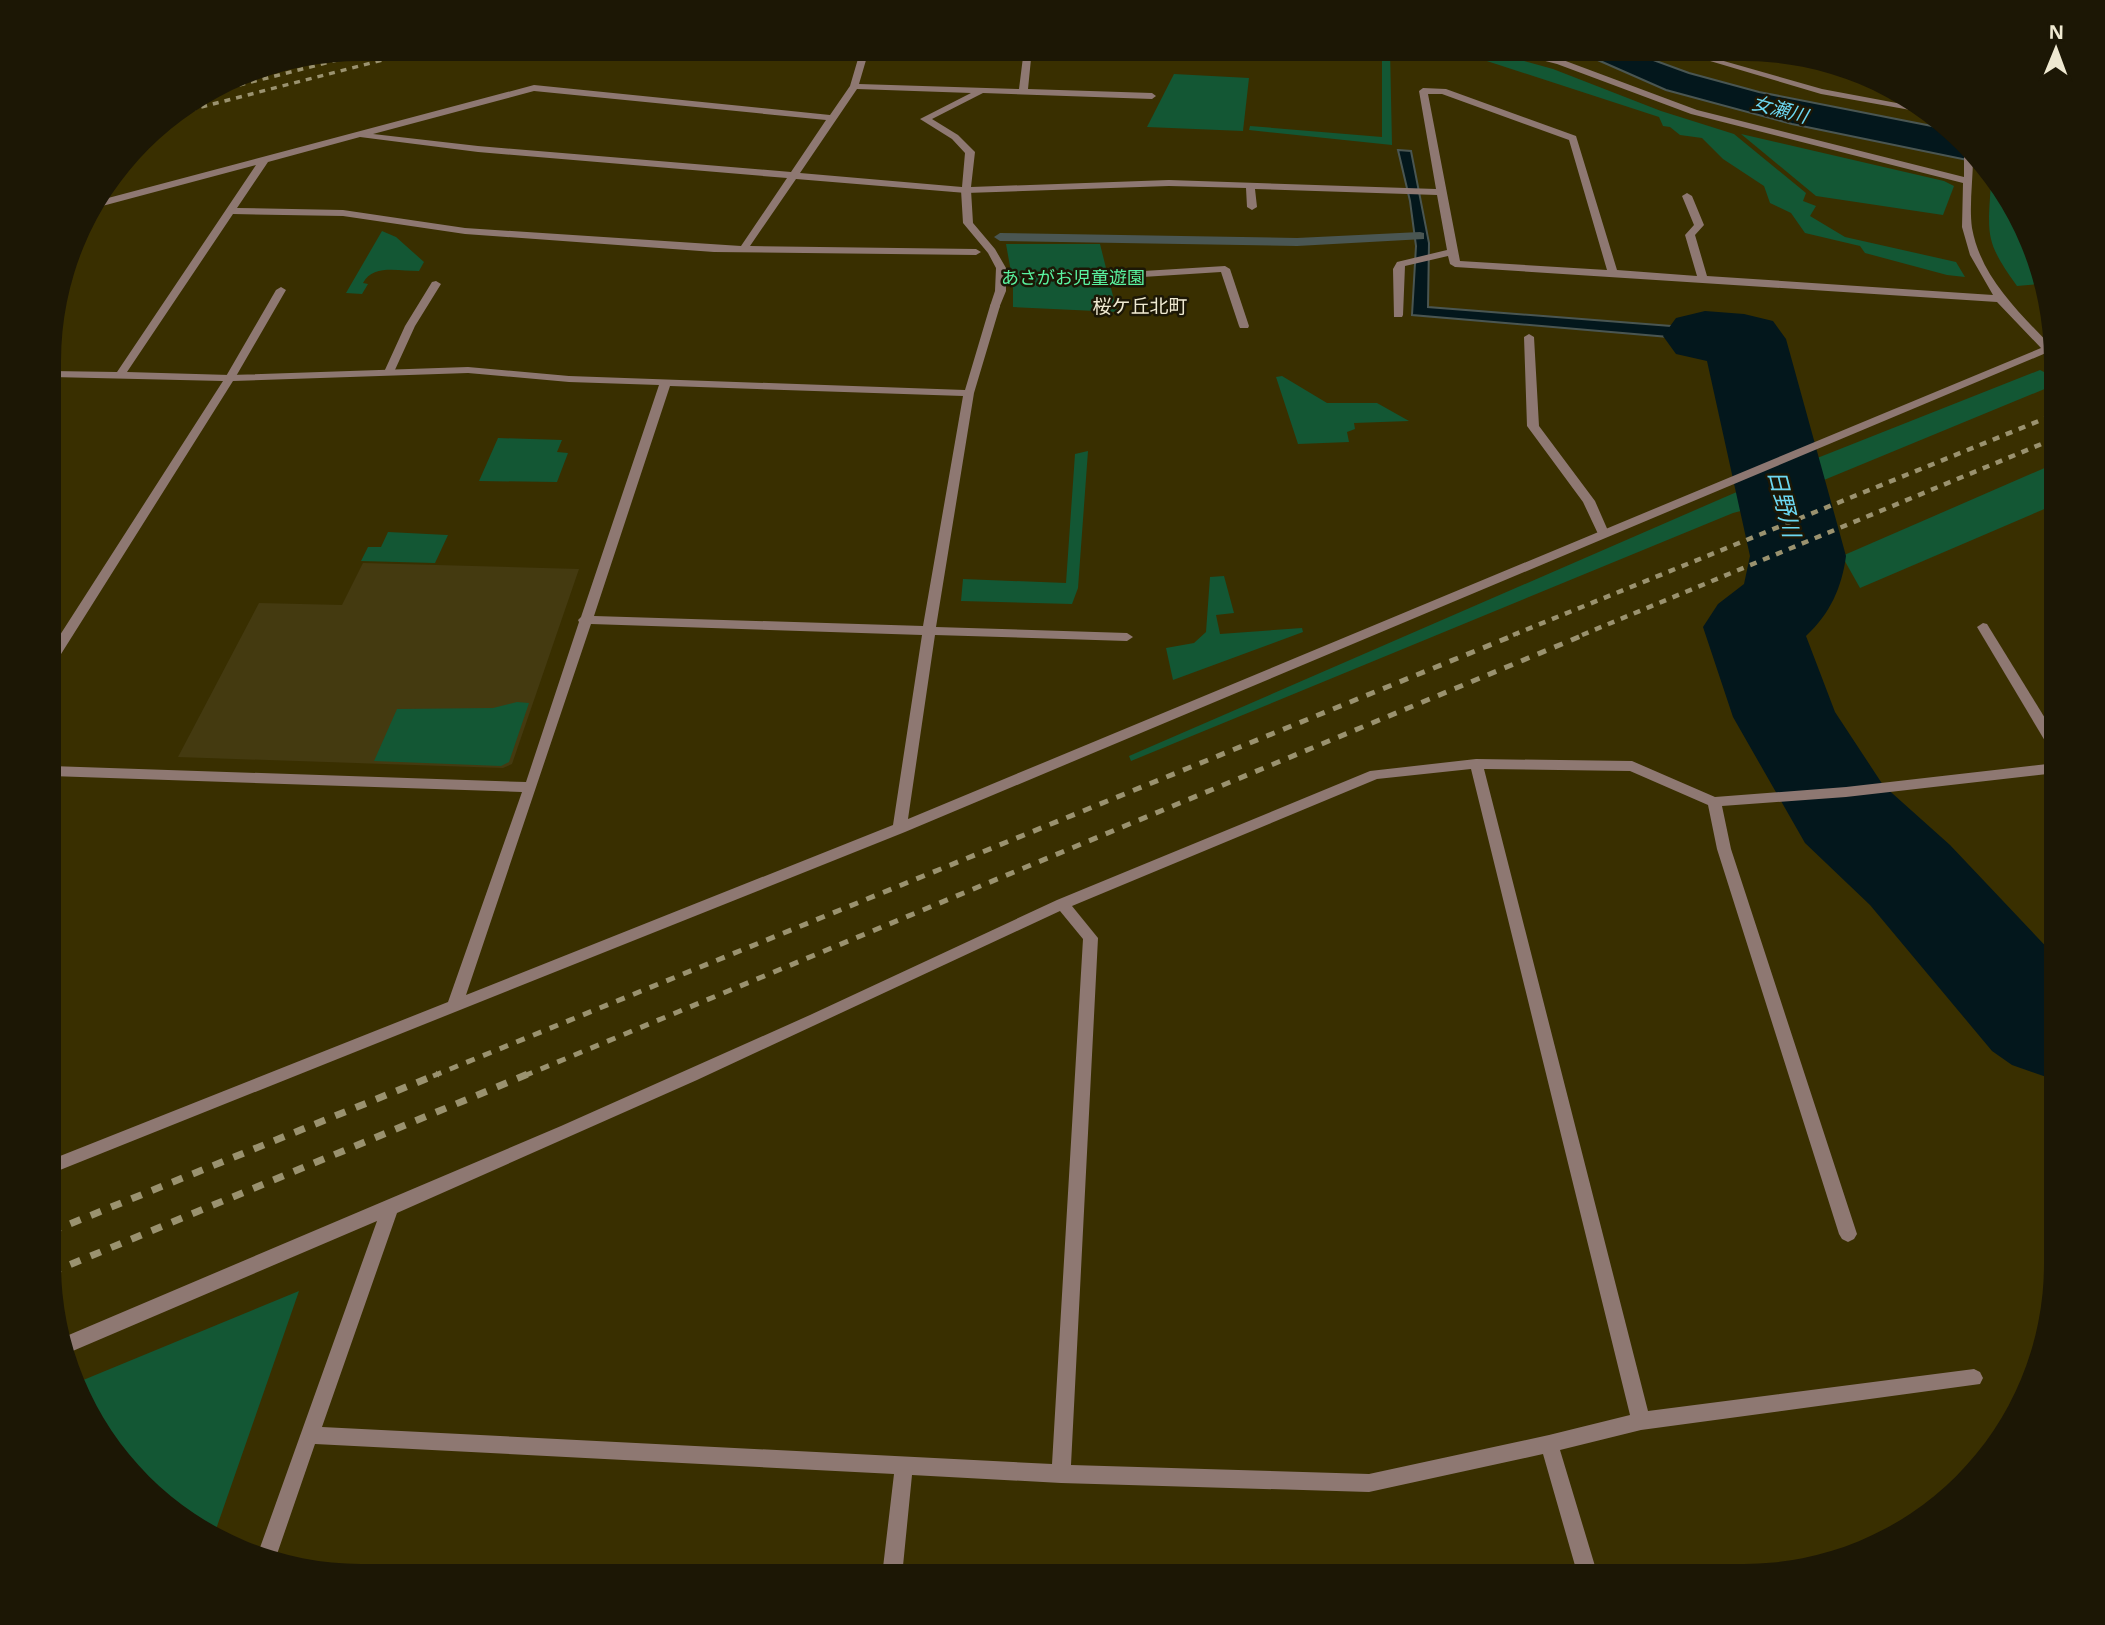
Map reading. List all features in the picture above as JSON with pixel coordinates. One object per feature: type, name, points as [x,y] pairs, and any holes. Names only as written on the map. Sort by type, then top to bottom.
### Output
[{"type":"street","points":[[743,250],[854,86],[862,61]]},
{"type":"street","points":[[1023,92],[1027,61]]},
{"type":"street","points":[[1556,61],[1694,112],[1968,175]]},
{"type":"street","points":[[1716,61],[1821,91],[1901,107]]},
{"type":"street","points":[[854,86],[1152,96]]},
{"type":"street","points":[[108,201],[534,88],[831,118]]},
{"type":"street","points":[[900,828],[929,631],[970,393],[1003,283],[1001,263],[990,245],[968,223],[966,190],[970,152],[955,137],[925,118],[981,91]]},
{"type":"street","points":[[1613,273],[1573,138],[1443,91],[1423,91],[1455,264],[2000,299]]},
{"type":"street","points":[[362,135],[478,149],[966,190],[1130,183],[1440,192]]},
{"type":"street","points":[[119,377],[265,159]]},
{"type":"street","points":[[1969,163],[1967,227],[1970,242],[2000,299],[2028,324],[2043,342]]},
{"type":"street","points":[[1250,185],[1252,206]]},
{"type":"street","points":[[1687,196],[1699,225],[1690,235],[1703,279]]},
{"type":"street","points":[[230,211],[343,213],[465,231],[743,250],[976,252]]},
{"type":"street","points":[[1398,315],[1398,269],[1411,260],[1452,252]]},
{"type":"street","points":[[1127,275],[1225,270],[1244,326]]},
{"type":"street","points":[[389,372],[410,326],[436,284]]},
{"type":"street","points":[[61,643],[230,378],[281,290]]},
{"type":"street","points":[[1529,337],[1533,426],[1589,501],[1603,533]]},
{"type":"street","points":[[61,1163],[900,828],[1603,533],[2044,355]]},
{"type":"street","points":[[61,374],[230,378],[468,370],[569,379],[970,393]]},
{"type":"street","points":[[454,1006],[531,787],[584,620],[665,383]]},
{"type":"street","points":[[584,620],[1127,637]]},
{"type":"street","points":[[1983,626],[2044,728]]},
{"type":"street","points":[[1476,764],[1641,1421]]},
{"type":"street","points":[[72,1343],[389,1210],[856,1003],[1062,904],[1375,774],[1476,764],[1632,765],[1714,802],[1846,792],[2044,769]]},
{"type":"street","points":[[61,771],[531,787]]},
{"type":"street","points":[[1714,802],[1724,849],[1848,1234]]},
{"type":"street","points":[[1061,1474],[1091,938],[1062,904]]},
{"type":"street","points":[[269,1549],[389,1210]]},
{"type":"street","points":[[310,1435],[1061,1474],[1369,1483],[1641,1421],[1974,1378]]},
{"type":"street","points":[[1549,1444],[1584,1564]]},
{"type":"street","points":[[893,1564],[904,1466]]},
{"type":"shaded area","points":[[363,563],[579,569],[512,764],[503,768],[178,757],[259,603],[342,605]]},
{"type":"green space","points":[[1382,61],[1390,61],[1392,145],[1249,130],[1250,126],[1382,137]]},
{"type":"green space","points":[[1487,61],[1524,61],[1553,69],[1661,111],[1734,134],[1806,193],[1803,201],[1816,206],[1810,216],[1845,237],[1956,262],[1965,277],[1947,275],[1865,253],[1860,246],[1805,233],[1791,213],[1770,203],[1764,186],[1723,159],[1702,138],[1680,135],[1670,127],[1663,126],[1659,117]]},
{"type":"green space","points":[[1174,74],[1249,78],[1243,131],[1147,127]]},
{"type":"green space","points":[[1741,134],[1944,181],[1954,186],[1943,215],[1816,196]]},
{"type":"green space","points":[[1990,191],[2013,229],[2034,284],[2017,286],[1999,258],[1993,247],[1989,214]]},
{"type":"green space","points":[[382,231],[396,237],[424,262],[419,271],[373,273],[363,283],[368,284],[362,294],[346,293]]},
{"type":"green space","name":"あさがお児童遊園","points":[[1006,244],[1100,244],[1117,312],[1013,307],[1013,283]]},
{"type":"green space","points":[[2040,370],[2044,372],[2044,389],[1807,487],[1792,468]]},
{"type":"green space","points":[[1282,376],[1327,403],[1377,403],[1409,421],[1354,423],[1355,429],[1347,432],[1349,442],[1298,444],[1276,377]]},
{"type":"green space","points":[[498,438],[562,440],[557,452],[568,453],[557,482],[479,481]]},
{"type":"green space","points":[[1088,451],[1078,588],[1072,604],[961,601],[963,579],[1066,583],[1075,454]]},
{"type":"green space","points":[[2044,468],[2044,509],[1860,588],[1842,556]]},
{"type":"green space","points":[[1739,491],[1760,506],[1733,513],[1131,761],[1129,756]]},
{"type":"green space","points":[[388,532],[448,535],[435,563],[361,561],[368,547],[381,547]]},
{"type":"green space","points":[[1224,576],[1234,613],[1216,615],[1220,634],[1302,628],[1303,632],[1173,680],[1166,648],[1194,643],[1206,632],[1210,577]]},
{"type":"green space","points":[[517,702],[529,703],[509,762],[501,766],[374,761],[397,709],[493,708]]},
{"type":"green space","points":[[299,1291],[217,1526],[179,1502],[149,1476],[112,1430],[85,1379]]},
{"type":"water","name":"女瀬川","points":[[1600,61],[1656,61],[1759,92],[1929,125],[1965,160],[1792,124],[1666,90]]},
{"type":"water","points":[[1398,150],[1411,151],[1429,243],[1428,307],[1748,332],[1752,336],[1781,445],[1763,452],[1738,343],[1412,315],[1416,246],[1410,201]]},
{"type":"water","points":[[1788,471],[1810,560],[1809,592],[1767,628],[1740,626],[1741,617],[1771,603],[1780,560],[1779,512],[1746,489]]},
{"type":"waterway","points":[[1000,237],[1297,242],[1420,236]]},
{"type":"waterway","name":"日野川","points":[[1705,336],[1744,339],[1798,556],[1794,581],[1786,598],[1753,627],[1785,717],[1844,814],[1910,875],[2035,1016],[2044,1022]]},
{"type":"railway","points":[[204,106],[379,61]]},
{"type":"railway","points":[[254,81],[321,64]]},
{"type":"railway","points":[[1513,635],[2044,419]]},
{"type":"railway","points":[[1582,635],[2044,443]]},
{"type":"railway","points":[[433,1076],[1517,634]]},
{"type":"railway","points":[[524,1076],[1586,634]]},
{"type":"railway","points":[[61,1228],[438,1074]]},
{"type":"railway","points":[[61,1268],[528,1074]]},
{"type":"district","name":"桜ケ丘北町","points":[[1140,306]]}]
